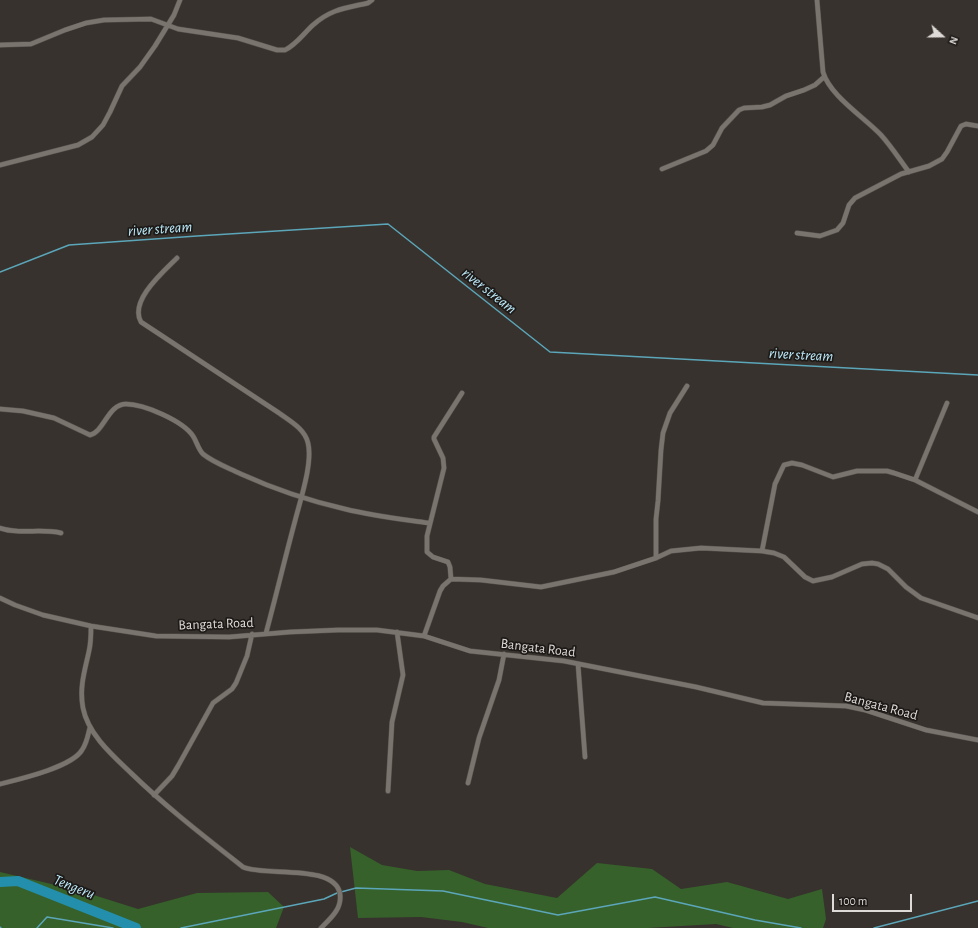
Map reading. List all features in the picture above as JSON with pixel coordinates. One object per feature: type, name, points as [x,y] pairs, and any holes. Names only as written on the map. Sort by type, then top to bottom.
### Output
[{"type":"street","points":[[0,165],[78,145],[92,136],[103,125],[122,86],[148,56],[168,26],[180,0]]},
{"type":"street","points":[[0,45],[31,44],[86,23],[104,20],[151,19],[168,26],[189,31],[238,38],[277,50],[285,50],[295,43],[313,25],[334,11],[368,3],[372,0]]},
{"type":"street","points":[[817,0],[824,77],[840,97],[881,135],[909,172]]},
{"type":"street","points":[[662,169],[706,151],[713,145],[722,128],[739,110],[770,105],[786,96],[809,87],[824,77]]},
{"type":"street","points":[[797,233],[817,236],[837,230],[843,223],[849,205],[854,198],[901,174],[929,166],[945,156],[961,126],[966,124],[978,126]]},
{"type":"street","points":[[177,258],[149,288],[142,298],[138,307],[138,317],[141,322],[273,409],[299,428],[305,436],[309,449],[301,496],[266,633]]},
{"type":"street","points":[[656,558],[656,519],[663,433],[670,413],[687,386]]},
{"type":"street","points":[[451,579],[448,562],[433,557],[427,552],[427,536],[429,523],[444,468],[443,458],[434,437],[462,393]]},
{"type":"street","points":[[915,480],[948,403]]},
{"type":"street","points":[[0,409],[23,411],[54,418],[90,435],[96,432],[115,408],[124,404],[133,405],[168,416],[193,436],[199,449],[204,454],[219,464],[257,481],[345,509],[429,523]]},
{"type":"street","points":[[762,551],[775,484],[782,468],[788,464],[796,463],[833,477],[849,473],[887,471],[915,480],[978,512]]},
{"type":"street","points":[[0,528],[16,532],[37,530],[61,533]]},
{"type":"street","points":[[424,636],[440,591],[447,581],[451,579],[481,580],[541,587],[600,575],[656,558],[671,551],[701,548],[774,553],[790,561],[804,577],[814,581],[832,577],[862,564],[878,564],[888,569],[906,587],[921,598],[978,618]]},
{"type":"street","name":"Bangata Road","points":[[0,598],[43,615],[91,626],[156,636],[229,637],[266,633],[338,630],[397,632],[424,636],[470,651],[550,659],[696,686],[763,703],[846,706],[865,710],[926,730],[978,740]]},
{"type":"street","points":[[91,626],[89,650],[81,686],[83,708],[90,727],[108,751],[154,795],[243,867],[249,870],[257,871],[317,875],[336,884],[339,892],[339,904],[334,916],[321,928]]},
{"type":"street","points":[[388,791],[392,722],[403,675],[397,632]]},
{"type":"street","points":[[154,795],[172,776],[213,703],[232,689],[236,683],[247,656],[252,634]]},
{"type":"street","points":[[468,783],[479,738],[499,680],[504,654]]},
{"type":"street","points":[[578,664],[585,757]]},
{"type":"street","points":[[0,784],[66,764],[77,757],[82,751],[90,727]]},
{"type":"green space","points":[[350,847],[382,865],[417,871],[449,870],[485,884],[557,898],[597,863],[652,869],[681,889],[727,882],[788,899],[822,889],[826,919],[823,928],[733,928],[716,924],[648,928],[488,928],[462,922],[421,917],[358,918]]},
{"type":"green space","points":[[0,872],[81,891],[138,909],[197,893],[268,892],[284,907],[276,928],[0,928]]},
{"type":"waterway","name":"river stream","points":[[0,272],[69,245],[388,224],[550,352],[978,375]]},
{"type":"waterway","name":"Tengeru","points":[[0,882],[18,881],[136,928]]},
{"type":"waterway","points":[[341,892],[356,888],[443,891],[558,915],[655,897],[755,920],[801,928]]},
{"type":"waterway","points":[[181,928],[324,899],[337,893]]},
{"type":"waterway","points":[[874,928],[978,901]]},
{"type":"waterway","points":[[37,928],[47,917],[113,928]]}]
